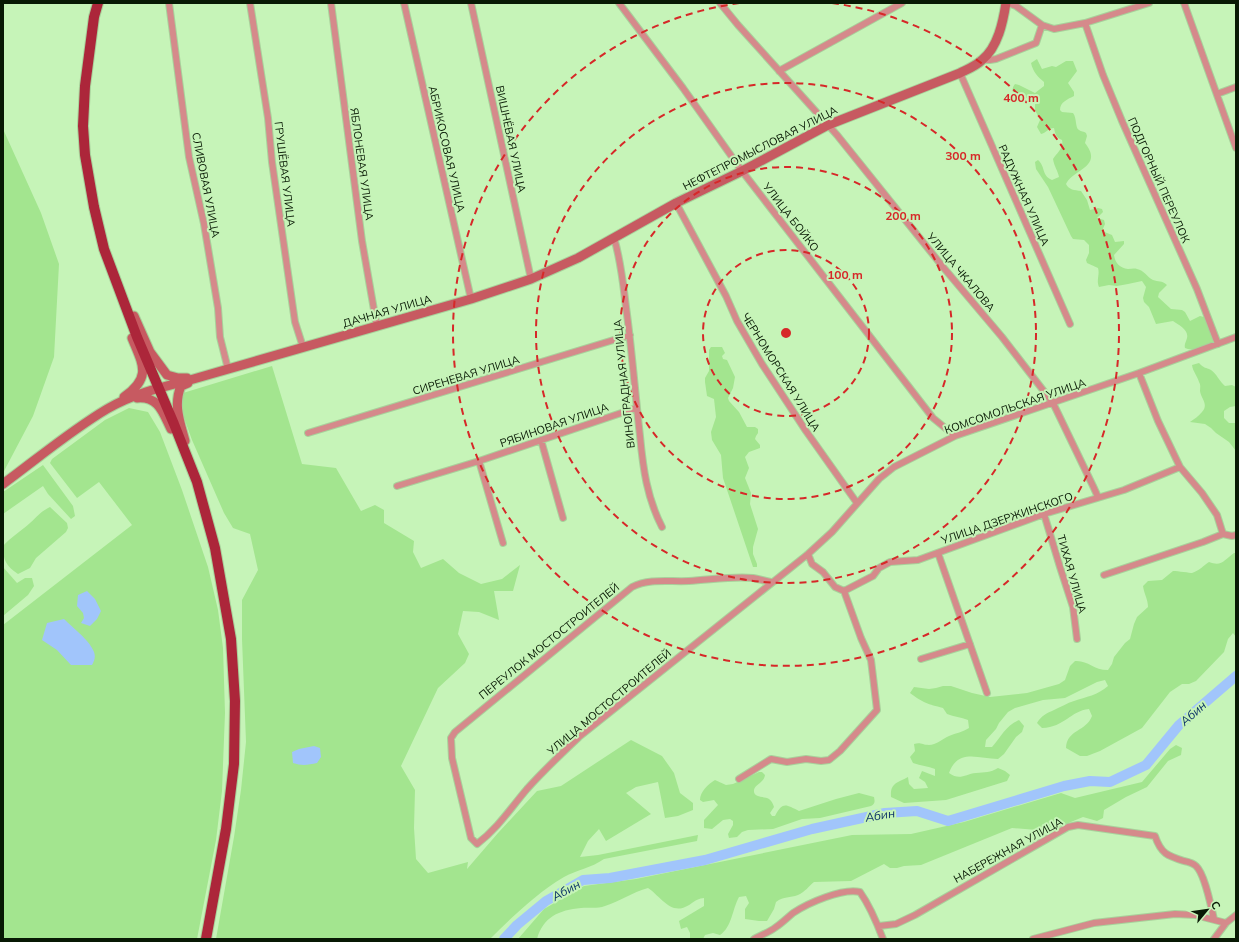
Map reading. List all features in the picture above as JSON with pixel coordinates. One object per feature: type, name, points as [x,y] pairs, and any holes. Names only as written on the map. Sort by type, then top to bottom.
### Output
[{"type":"highway","points":[[98,3],[94,17],[85,86],[83,126],[85,155],[94,207],[104,249],[137,337],[197,482],[215,548],[231,639],[235,701],[234,764],[226,829],[206,939]]},
{"type":"main road","points":[[984,60],[995,45],[1007,3]]},
{"type":"main road","name":"НЕФТЕПРОМЫСЛОВАЯ УЛИЦА","points":[[614,238],[676,203],[742,171],[828,125],[960,73],[984,60]]},
{"type":"main road","name":"ДАЧНАЯ УЛИЦА","points":[[108,408],[159,388],[228,370],[303,347],[471,300],[531,279],[578,258],[614,238]]},
{"type":"main road","points":[[104,249],[150,352],[167,375],[178,378],[201,377]]},
{"type":"main road","points":[[3,484],[72,432],[133,390],[141,380],[142,365],[124,316],[104,249]]},
{"type":"main road","points":[[197,482],[178,416],[177,395],[181,386],[201,377]]},
{"type":"main road","points":[[108,408],[138,398],[149,398],[160,406],[197,482]]},
{"type":"street","name":"СЛИВОВАЯ УЛИЦА","points":[[169,3],[189,157],[204,224],[218,308],[220,337],[228,370]]},
{"type":"street","name":"ГРУШЁВАЯ УЛИЦА","points":[[250,3],[268,118],[272,162],[294,315],[303,347]]},
{"type":"street","name":"ЯБЛОНЕВАЯ УЛИЦА","points":[[331,3],[362,241],[377,327]]},
{"type":"street","name":"АБРИКОСОВАЯ УЛИЦА","points":[[404,3],[471,300]]},
{"type":"street","name":"ВИШНЁВАЯ УЛИЦА","points":[[470,3],[531,279]]},
{"type":"street","name":"УЛИЦА БОЙКО","points":[[619,3],[683,88],[742,171],[932,418],[955,436]]},
{"type":"street","name":"УЛИЦА ЧКАЛОВА","points":[[720,3],[828,125],[943,267],[1002,336],[1053,404],[1098,498]]},
{"type":"street","points":[[779,71],[902,3]]},
{"type":"street","points":[[1007,3],[1016,6],[1042,25],[1054,29],[1085,23],[1149,3]]},
{"type":"street","points":[[1184,3],[1236,148]]},
{"type":"street","name":"ПОДГОРНЫЙ ПЕРЕУЛОК","points":[[1085,23],[1108,88],[1197,290],[1218,344]]},
{"type":"street","name":"НЕФТЕПРОМЫСЛОВАЯ УЛИЦА","points":[[984,60],[996,59],[1036,43],[1042,25]]},
{"type":"street","name":"РАДУЖНАЯ УЛИЦА","points":[[960,73],[1070,324]]},
{"type":"street","points":[[1217,94],[1236,87]]},
{"type":"street","name":"ЧЕРНОМОРСКАЯ УЛИЦА","points":[[676,203],[726,296],[737,322],[762,364],[806,431],[858,503]]},
{"type":"street","name":"ВИНОГРАДНАЯ УЛИЦА","points":[[614,238],[620,257],[630,335],[636,408],[644,474],[655,514],[662,527]]},
{"type":"street","name":"СИРЕНЕВАЯ УЛИЦА","points":[[308,433],[630,335]]},
{"type":"street","name":"КОМСОМОЛЬСКАЯ УЛИЦА","points":[[771,582],[808,554],[832,532],[879,479],[894,467],[955,436],[1140,374],[1236,337]]},
{"type":"street","points":[[1140,374],[1158,421],[1180,468],[1202,493],[1217,515],[1224,534]]},
{"type":"street","name":"РЯБИНОВАЯ УЛИЦА","points":[[397,486],[478,461],[636,408]]},
{"type":"street","points":[[541,440],[563,518]]},
{"type":"street","points":[[478,461],[503,543]]},
{"type":"street","name":"УЛИЦА ДЗЕРЖИНСКОГО","points":[[844,591],[873,576],[879,568],[890,562],[918,560],[1044,514],[1124,490],[1180,468]]},
{"type":"street","name":"ТИХАЯ УЛИЦА","points":[[1044,514],[1073,608],[1077,639]]},
{"type":"street","points":[[1104,575],[1224,534],[1232,536],[1236,535]]},
{"type":"street","points":[[938,553],[987,693]]},
{"type":"street","points":[[739,779],[771,759],[787,762],[806,759],[821,761],[829,760],[840,751],[877,710],[871,660],[861,638],[844,591],[836,587],[823,572],[812,564],[808,554]]},
{"type":"street","name":"ПЕРЕУЛОК МОСТОСТРОИТЕЛЕЙ","points":[[471,838],[452,758],[451,738],[455,732],[632,586],[652,581],[687,582],[743,578],[754,578],[771,582]]},
{"type":"street","name":"УЛИЦА МОСТОСТРОИТЕЛЕЙ","points":[[471,838],[477,844],[486,837],[503,820],[531,785],[579,737],[771,582]]},
{"type":"street","points":[[921,659],[970,644]]},
{"type":"street","name":"НАБЕРЕЖНАЯ УЛИЦА","points":[[879,926],[896,924],[915,915],[1068,827],[1078,825],[1155,836],[1162,851],[1170,857],[1192,863],[1197,867],[1202,877],[1214,919]]},
{"type":"street","points":[[754,939],[776,928],[791,915],[805,906],[845,892],[854,891],[860,892],[879,926],[882,939]]},
{"type":"street","points":[[1033,939],[1094,923],[1175,914],[1195,915],[1226,923]]},
{"type":"street","points":[[1214,939],[1226,923],[1236,915]]},
{"type":"green space","points":[[1037,59],[1042,69],[1052,66],[1056,67],[1066,61],[1073,61],[1077,71],[1068,83],[1074,92],[1074,96],[1061,105],[1060,110],[1062,112],[1073,113],[1078,129],[1086,133],[1087,136],[1085,143],[1090,151],[1091,157],[1089,163],[1070,179],[1066,184],[1067,186],[1081,191],[1087,200],[1090,210],[1098,208],[1102,209],[1103,212],[1097,218],[1104,220],[1105,224],[1102,231],[1112,235],[1115,242],[1124,241],[1124,244],[1114,255],[1118,265],[1123,268],[1139,270],[1144,272],[1153,280],[1165,283],[1167,285],[1159,293],[1158,297],[1171,309],[1182,310],[1185,312],[1190,321],[1200,316],[1204,317],[1213,339],[1213,343],[1199,348],[1185,348],[1187,335],[1181,326],[1173,321],[1156,324],[1149,307],[1144,302],[1143,298],[1146,287],[1142,281],[1117,286],[1109,285],[1099,287],[1098,268],[1087,263],[1086,260],[1089,253],[1089,245],[1084,240],[1073,239],[1048,187],[1036,169],[1035,162],[1038,160],[1042,165],[1046,176],[1052,180],[1059,177],[1053,159],[1061,148],[1062,140],[1057,137],[1054,128],[1041,134],[1037,127],[1040,120],[1035,110],[1035,102],[1033,99],[1026,98],[1021,93],[1014,95],[1013,92],[1015,84],[1035,93],[1044,86],[1044,82],[1036,74],[1031,63]]},
{"type":"green space","points":[[3,129],[41,213],[59,264],[54,357],[33,416],[3,473]]},
{"type":"green space","points":[[711,347],[722,347],[725,353],[722,356],[723,359],[727,360],[735,377],[733,388],[728,398],[729,401],[739,412],[747,427],[755,427],[758,429],[755,439],[760,445],[760,448],[749,452],[745,457],[749,468],[745,478],[751,493],[750,504],[758,529],[753,547],[753,554],[757,567],[753,567],[723,478],[721,455],[712,440],[711,432],[716,417],[714,399],[707,396],[705,382],[705,378],[709,371],[709,350]]},
{"type":"green space","points":[[1199,363],[1213,371],[1225,386],[1232,385],[1236,387],[1236,406],[1230,407],[1224,411],[1224,418],[1229,423],[1236,423],[1236,451],[1229,442],[1205,424],[1190,422],[1201,413],[1205,406],[1200,391],[1200,384],[1192,365]]},
{"type":"green space","points":[[272,366],[302,464],[336,468],[361,511],[375,505],[384,510],[384,523],[414,541],[413,552],[421,568],[443,559],[459,573],[481,584],[502,579],[520,565],[513,591],[494,591],[499,620],[479,612],[463,611],[458,634],[469,654],[465,663],[438,688],[401,766],[415,790],[414,828],[416,859],[428,873],[468,862],[467,869],[537,791],[561,786],[631,740],[662,756],[674,773],[680,793],[693,803],[693,810],[678,816],[665,818],[658,782],[636,787],[626,793],[651,814],[606,841],[599,829],[588,841],[580,857],[598,855],[698,835],[697,841],[604,859],[594,865],[564,877],[535,898],[490,939],[216,939],[234,837],[246,742],[242,600],[258,570],[250,534],[233,528],[224,513],[192,440],[179,404],[183,393]]},
{"type":"green space","points":[[129,408],[148,412],[160,432],[182,490],[208,567],[218,610],[223,648],[225,713],[222,791],[216,840],[197,939],[3,939],[3,625],[132,525],[99,482],[77,498],[50,463],[52,459],[105,420]]},
{"type":"green space","points":[[43,465],[73,506],[75,516],[71,519],[48,494],[43,486],[3,514],[3,492]]},
{"type":"green space","points":[[50,507],[67,523],[68,528],[66,532],[36,558],[30,568],[18,574],[6,562],[3,546],[41,512]]},
{"type":"green space","points":[[1236,553],[1236,637],[1233,633],[1228,639],[1224,652],[1196,681],[1189,684],[1182,684],[1170,692],[1142,728],[1100,751],[1087,756],[1080,756],[1066,748],[1067,742],[1073,734],[1086,725],[1089,721],[1092,716],[1089,709],[1082,710],[1062,722],[1050,727],[1042,728],[1037,723],[1049,712],[1069,703],[1096,694],[1108,686],[1105,680],[1097,682],[1065,698],[1043,700],[1015,708],[1008,712],[986,740],[985,747],[992,747],[1007,728],[1019,720],[1024,726],[1022,732],[1016,737],[1004,754],[998,759],[977,757],[963,758],[958,760],[953,765],[949,773],[959,777],[990,772],[998,768],[1010,775],[1007,781],[946,800],[904,803],[891,797],[893,786],[908,777],[909,784],[914,789],[928,788],[925,782],[919,778],[922,771],[935,776],[935,769],[913,763],[910,757],[915,751],[914,744],[934,744],[969,728],[968,720],[947,714],[943,708],[926,703],[910,693],[914,687],[929,689],[951,686],[990,697],[1027,693],[1059,684],[1065,680],[1070,666],[1075,661],[1084,662],[1103,670],[1108,670],[1114,657],[1130,639],[1137,617],[1148,607],[1143,586],[1148,581],[1162,580],[1173,571],[1192,573],[1209,562],[1217,564],[1223,562]]},
{"type":"green space","points":[[3,567],[17,583],[25,578],[32,578],[34,586],[28,595],[3,616]]},
{"type":"green space","points":[[1176,745],[1182,748],[1181,755],[1168,761],[1147,787],[1104,810],[1103,818],[1097,821],[1083,817],[1049,831],[1012,828],[921,865],[890,868],[884,864],[851,881],[814,882],[800,894],[776,902],[767,921],[745,919],[745,909],[749,903],[746,896],[739,897],[727,928],[720,935],[713,933],[705,935],[703,939],[690,939],[690,933],[687,927],[681,929],[679,921],[704,906],[704,898],[698,899],[685,907],[674,908],[665,903],[648,888],[602,907],[573,909],[559,913],[543,925],[537,939],[518,939],[544,909],[584,886],[636,879],[852,835],[911,834],[964,822],[1061,793],[1075,798],[1142,782],[1170,749]]},
{"type":"green space","points":[[762,772],[765,775],[763,780],[756,786],[754,793],[757,796],[767,798],[772,802],[774,807],[770,813],[772,816],[775,816],[783,806],[788,806],[799,811],[859,793],[874,797],[874,803],[871,806],[820,818],[802,819],[773,829],[748,830],[742,832],[737,837],[729,838],[728,834],[733,825],[733,821],[730,819],[723,820],[712,829],[704,828],[704,820],[718,805],[714,800],[703,802],[700,800],[701,794],[707,786],[715,780],[726,785],[733,784]]},
{"type":"water","points":[[87,591],[95,599],[101,611],[97,619],[90,626],[81,623],[84,618],[83,613],[77,606],[78,595]]},
{"type":"water","points":[[64,619],[91,646],[95,656],[92,665],[71,665],[57,650],[42,640],[47,623]]},
{"type":"water","points":[[314,746],[320,748],[321,757],[317,763],[299,765],[293,763],[292,752]]},
{"type":"waterway","name":"Абин","points":[[504,939],[517,925],[546,901],[583,880],[610,878],[705,860],[812,829],[885,813],[917,811],[948,821],[1064,786],[1090,781],[1110,782],[1146,765],[1179,725],[1236,676]]}]
